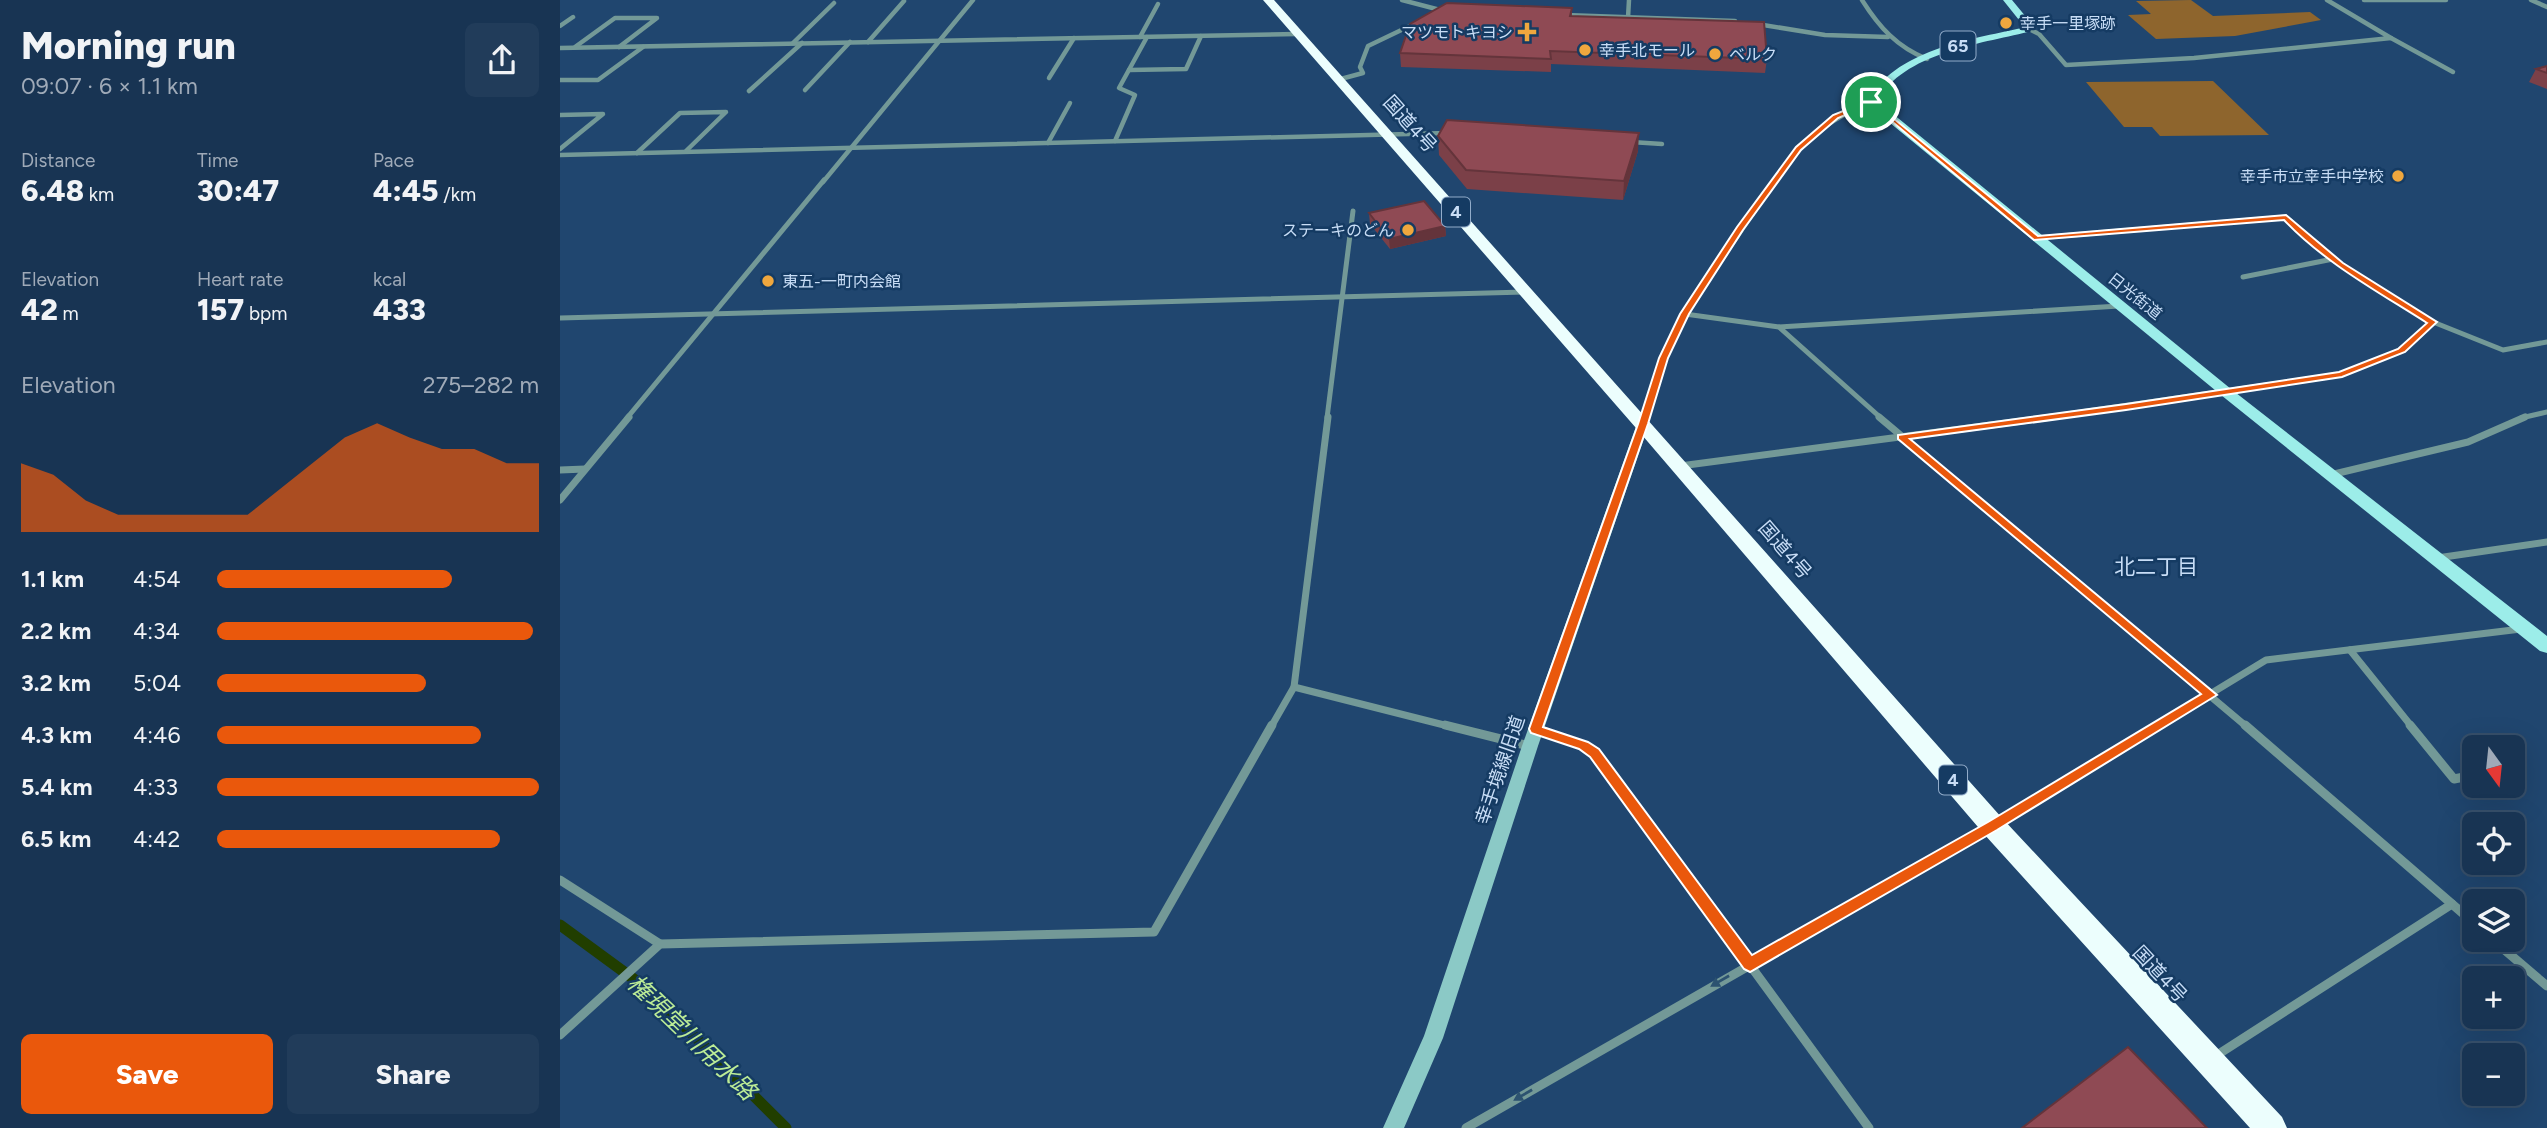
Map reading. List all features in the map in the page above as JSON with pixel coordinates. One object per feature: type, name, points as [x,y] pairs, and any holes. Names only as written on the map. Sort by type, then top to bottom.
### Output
[{"type":"highway","name":"国道4号","points":[[1268,0],[1643,424],[1993,826],[2271,1128]]},
{"type":"main road","points":[[2007,0],[2028,25],[2027,28]]},
{"type":"main road","name":"65","points":[[1871,102],[1880,86],[1927,59],[1963,45],[2027,28]]},
{"type":"main road","name":"日光街道","points":[[1871,102],[2119,306],[2547,646]]},
{"type":"street","points":[[560,500],[973,0]]},
{"type":"street","points":[[1402,0],[1441,11],[1454,11]]},
{"type":"street","points":[[1429,17],[1441,11],[1445,0]]},
{"type":"street","points":[[1628,18],[1629,0]]},
{"type":"street","points":[[1862,0],[1888,37],[1927,59]]},
{"type":"street","points":[[2327,0],[2453,72]]},
{"type":"street","points":[[2364,0],[2446,0]]},
{"type":"street","points":[[2531,0],[2547,7]]},
{"type":"street","points":[[868,42],[904,1]]},
{"type":"street","points":[[793,43],[834,3]]},
{"type":"street","points":[[1140,37],[1158,4]]},
{"type":"street","points":[[1562,15],[1743,22]]},
{"type":"street","points":[[560,26],[573,18]]},
{"type":"street","points":[[574,48],[615,18],[657,18],[619,47]]},
{"type":"street","points":[[1337,80],[1363,73],[1360,67],[1368,46],[1417,23]]},
{"type":"street","points":[[1756,24],[1825,35],[1888,37]]},
{"type":"street","points":[[2027,28],[2039,34],[2066,65],[2194,58],[2391,38]]},
{"type":"street","points":[[560,48],[1297,34]]},
{"type":"street","points":[[1129,70],[1186,69],[1201,36]]},
{"type":"street","points":[[1115,141],[1135,95],[1119,88],[1147,37]]},
{"type":"street","points":[[1049,78],[1074,38]]},
{"type":"street","points":[[805,90],[850,42]]},
{"type":"street","points":[[749,91],[802,43]]},
{"type":"street","points":[[560,80],[598,80],[644,46]]},
{"type":"street","points":[[1643,424],[1663,358],[1685,314],[1740,229],[1799,148],[1836,117],[1871,102]]},
{"type":"street","points":[[1048,143],[1070,103]]},
{"type":"street","points":[[637,153],[680,113],[726,112],[686,152]]},
{"type":"street","points":[[560,115],[603,114],[560,149]]},
{"type":"street","points":[[560,155],[1386,133],[1452,134]]},
{"type":"street","points":[[1620,142],[1662,144]]},
{"type":"street","points":[[560,880],[660,944],[1154,932],[1294,687],[1353,211]]},
{"type":"street","points":[[2036,238],[2286,217],[2333,260],[2433,322],[2503,350],[2547,342]]},
{"type":"street","points":[[2243,277],[2333,260]]},
{"type":"street","points":[[560,318],[1526,292]]},
{"type":"street","points":[[1685,314],[1779,327],[2119,306]]},
{"type":"street","points":[[1679,466],[2342,374],[2402,351],[2433,322]]},
{"type":"street","points":[[1779,327],[1902,437],[2210,695],[2462,913]]},
{"type":"street","points":[[2330,475],[2468,442],[2527,416],[2545,414]]},
{"type":"street","name":"幸手境線旧道","points":[[1393,1128],[1433,1038],[1530,746],[1643,424]]},
{"type":"street","points":[[560,470],[585,470]]},
{"type":"street","points":[[2435,558],[2547,542]]},
{"type":"street","points":[[1466,1128],[1993,826],[2266,660],[2525,628]]},
{"type":"street","points":[[2350,650],[2454,779],[2462,777]]},
{"type":"street","points":[[1294,687],[1530,746]]},
{"type":"street","points":[[1536,729],[1584,746],[1595,753],[1869,1128]]},
{"type":"street","points":[[2207,1061],[2452,904]]},
{"type":"street","points":[[560,1035],[660,944]]},
{"type":"street","points":[[2507,952],[2547,986]]},
{"type":"shaded area","points":[[2191,0],[2213,16],[2310,12],[2321,20],[2235,36],[2156,39],[2128,15],[2151,14],[2136,1]]},
{"type":"shaded area","points":[[2213,81],[2269,135],[2160,136],[2152,127],[2124,127],[2086,82]]},
{"type":"building","name":"幸手北モール","points":[[1447,3],[1572,8],[1570,16],[1764,22],[1767,59],[1550,51],[1551,59],[1400,53],[1410,24]]},
{"type":"building","points":[[2547,66],[2547,73],[2536,69]]},
{"type":"building","points":[[1447,120],[1639,133],[1624,181],[1466,170],[1438,136]]},
{"type":"building","points":[[1424,201],[1445,226],[1389,239],[1369,213]]},
{"type":"building","points":[[2128,1047],[2207,1128],[2022,1128]]},
{"type":"waterway","name":"権現堂川用水路","points":[[560,925],[646,988],[786,1128]]},
{"type":"place","name":"幸手一里塚跡","points":[[2006,23]]},
{"type":"place","name":"マツモトキヨシ","points":[[1527,32]]},
{"type":"place","name":"幸手北モール","points":[[1585,50]]},
{"type":"place","name":"ベルク","points":[[1715,54]]},
{"type":"place","name":"幸手市立幸手中学校","points":[[2398,176]]},
{"type":"place","name":"ステーキのどん","points":[[1408,230]]},
{"type":"place","name":"東五-一町内会館","points":[[768,281]]},
{"type":"district","name":"北二丁目","points":[[2156,566]]},
{"type":"route","points":[[1871,102],[2036,238],[2286,217],[2307,239],[2340,265],[2433,322],[2402,351],[2342,374],[1902,437],[2210,695],[1993,826],[1750,964],[1595,753],[1584,746],[1536,729],[1643,424],[1663,358],[1685,314],[1740,229],[1799,148],[1836,117],[1871,102]]}]
